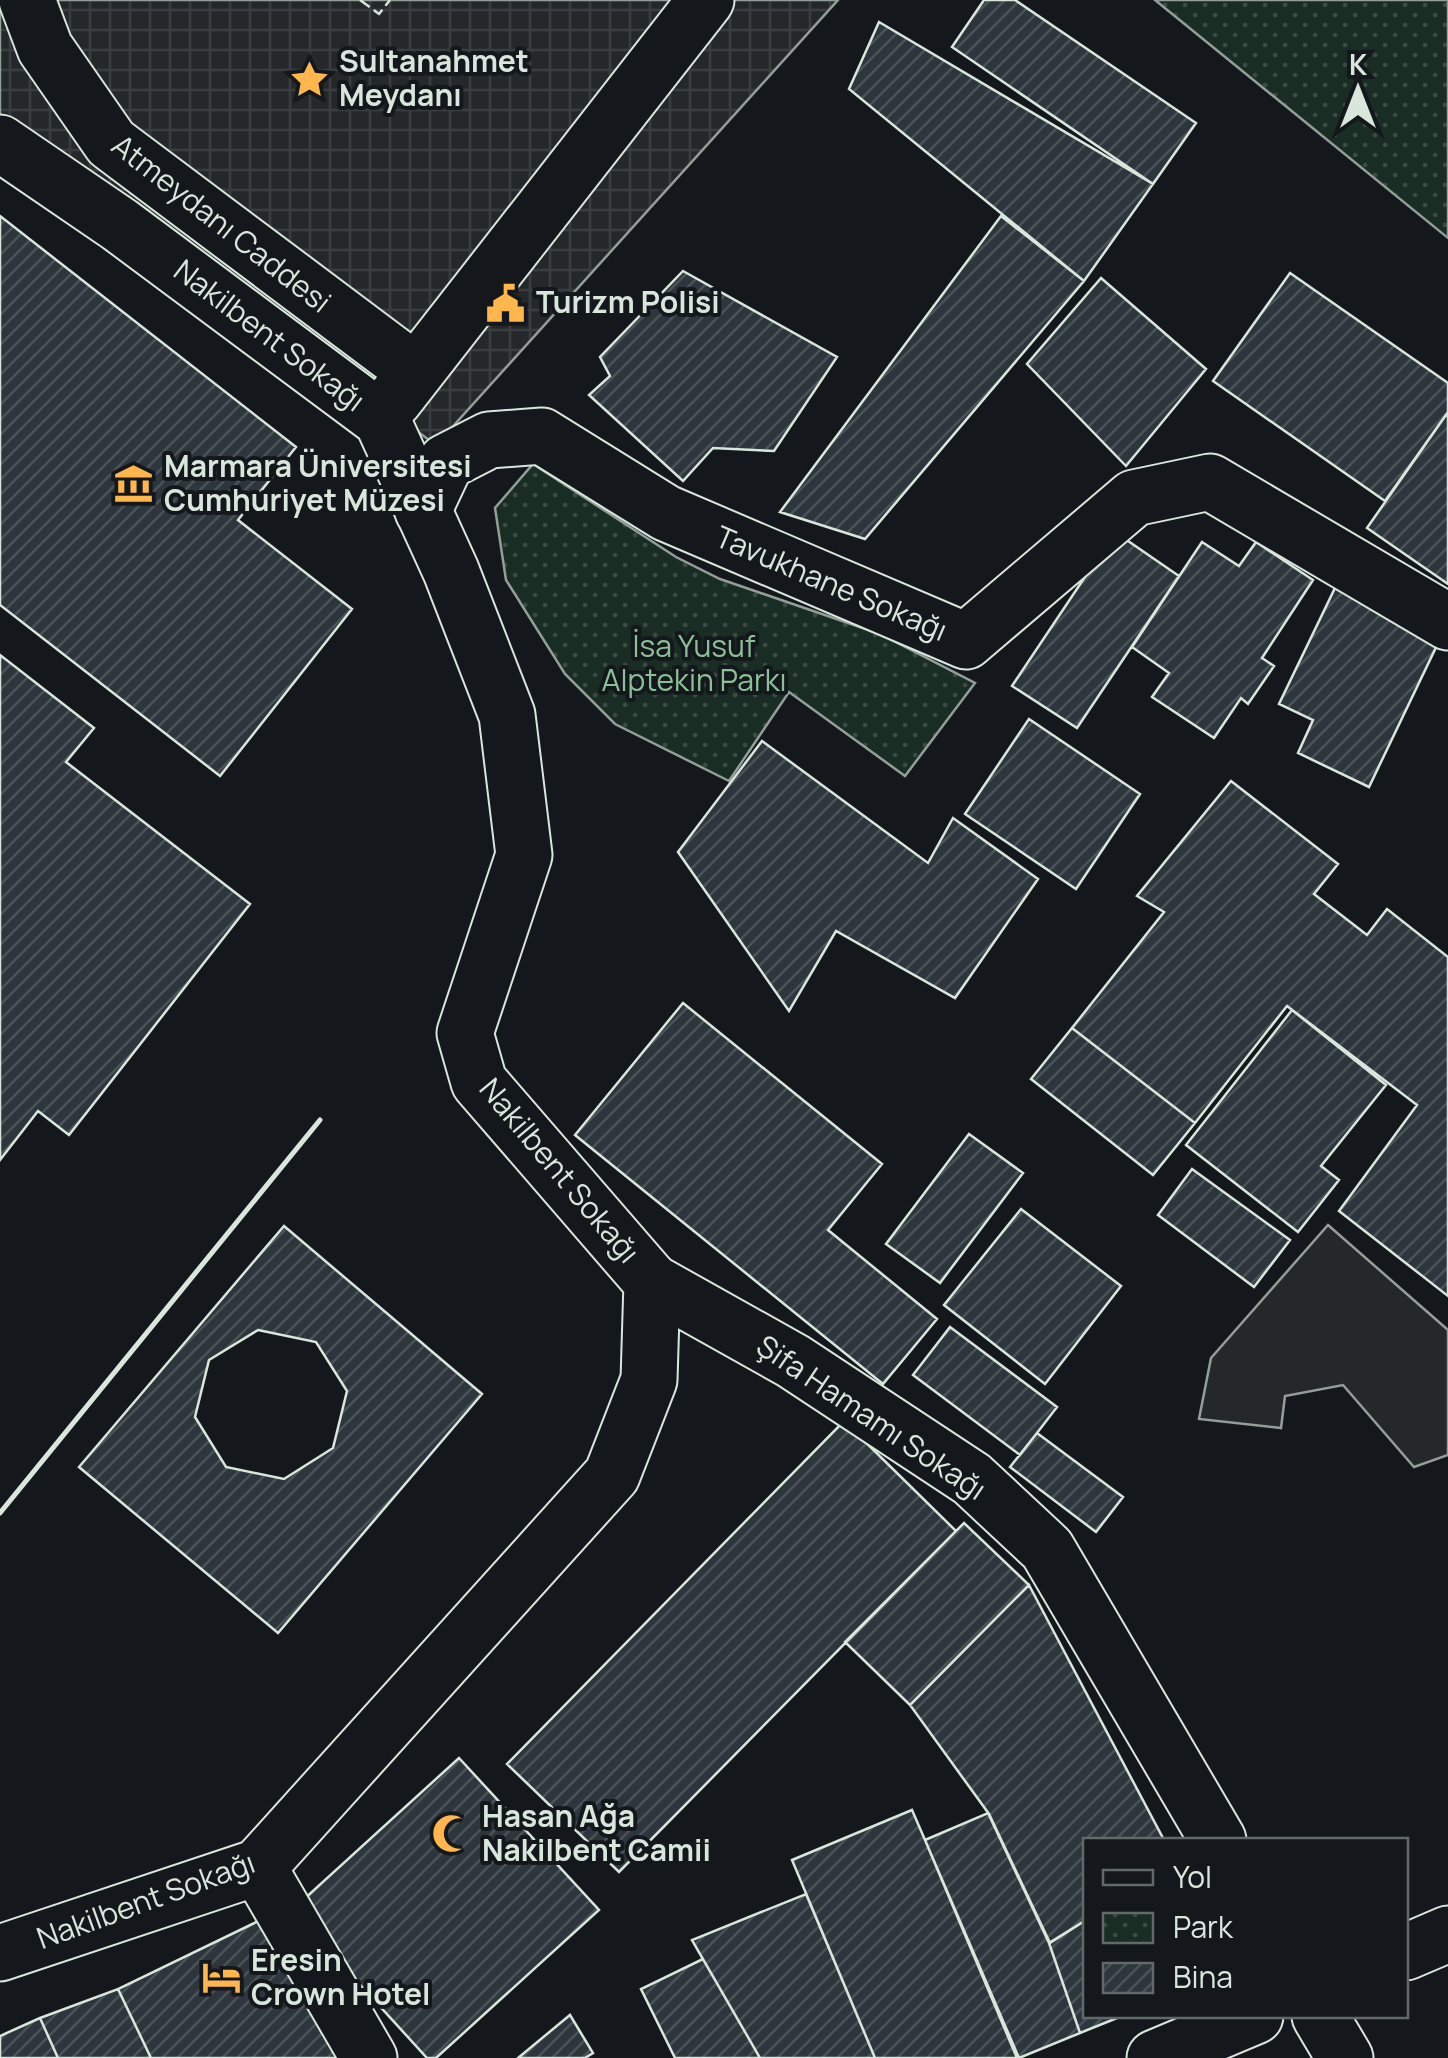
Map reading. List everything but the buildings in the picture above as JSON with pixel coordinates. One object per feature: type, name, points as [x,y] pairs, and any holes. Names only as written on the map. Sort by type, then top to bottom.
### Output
[{"type":"street","name":"Atmeydanı Caddesi","points":[[27,0],[45,48],[110,144],[414,370]]},
{"type":"street","points":[[382,420],[414,370],[706,0]]},
{"type":"street","name":"Nakilbent Sokağı","points":[[0,144],[120,225],[382,420],[507,715],[524,855],[465,1033],[478,1082],[652,1282],[648,1380],[612,1475],[258,1867],[0,1953]]},
{"type":"street","name":"Tavukhane Sokağı","points":[[423,511],[446,462],[489,440],[542,436],[666,514],[966,641],[1134,498],[1210,482],[1448,622]]},
{"type":"street","name":"Şifa Hamamı Sokağı","points":[[652,1282],[793,1361],[972,1479],[1047,1549],[1217,1838]]},
{"type":"street","points":[[258,1867],[369,2058]]},
{"type":"street","points":[[1408,1951],[1448,1934]]},
{"type":"street","points":[[1155,2058],[1250,2018]]},
{"type":"street","points":[[1321,2018],[1344,2058]]},
{"type":"green space","points":[[1155,0],[1448,0],[1448,238]]},
{"type":"green space","name":"İsa Yusuf Alptekin Parkı","points":[[533,464],[676,557],[720,579],[880,634],[975,683],[905,776],[789,692],[729,781],[615,724],[565,674],[506,580],[495,508]]},
{"type":"shaded area","name":"Sultanahmet Meydanı","points":[[0,0],[838,0],[436,445],[0,126]]},
{"type":"shaded area","points":[[1328,1225],[1448,1330],[1448,1455],[1414,1467],[1343,1385],[1285,1396],[1281,1428],[1199,1419],[1211,1358]]},
{"type":"fence","points":[[360,0],[379,14],[390,0]]},
{"type":"wall","points":[[0,1513],[320,1120]]},
{"type":"place","name":"Sultanahmet Meydanı","points":[[309,79]]},
{"type":"place","name":"Turizm Polisi","points":[[506,303]]},
{"type":"place","name":"Marmara Üniversitesi Cumhuriyet Müzesi","points":[[134,484]]},
{"type":"place","name":"Hasan Ağa Nakilbent Camii","points":[[452,1834]]},
{"type":"place","name":"Eresin Crown Hotel","points":[[221,1978]]}]
